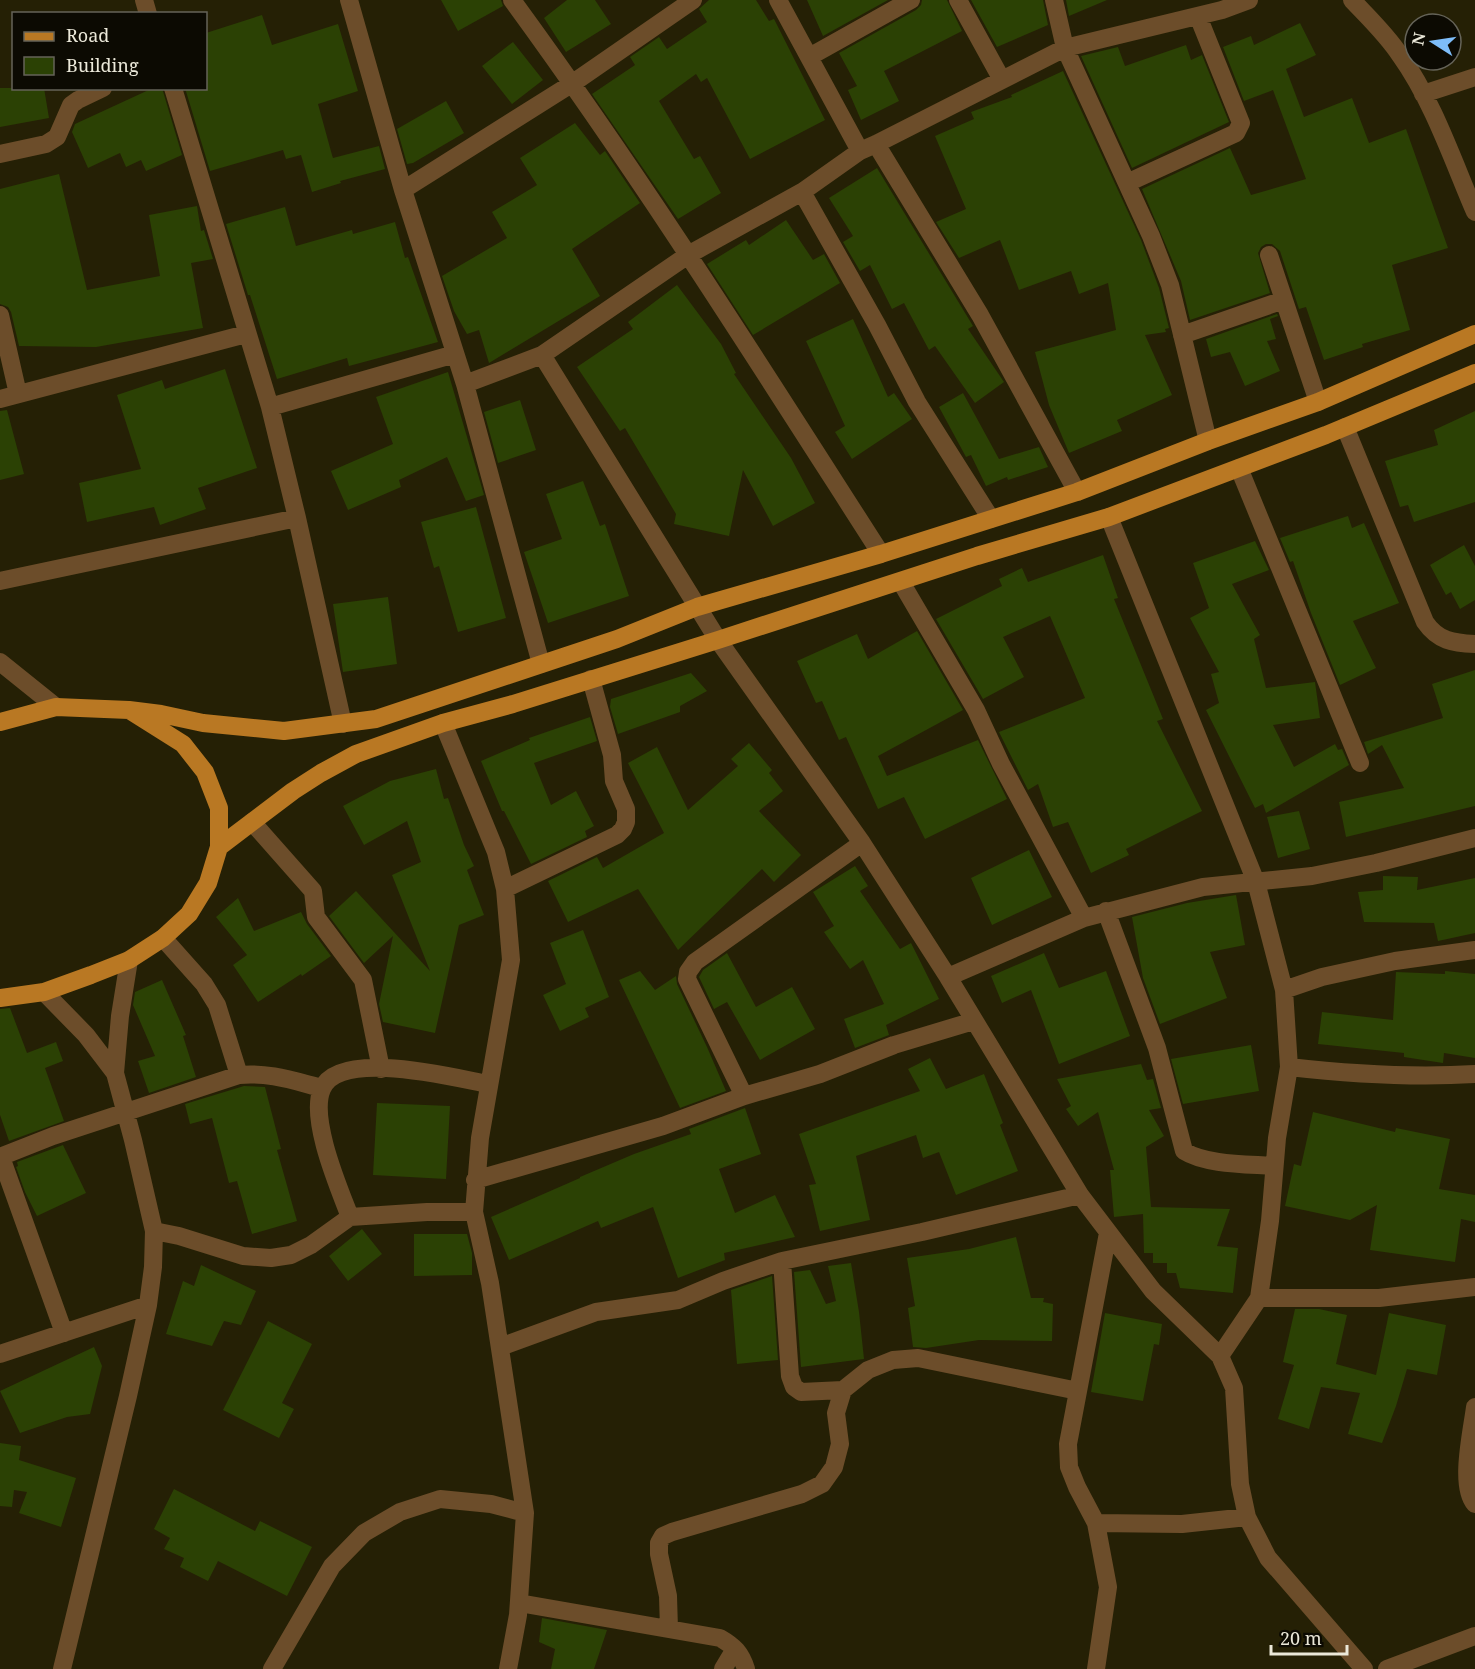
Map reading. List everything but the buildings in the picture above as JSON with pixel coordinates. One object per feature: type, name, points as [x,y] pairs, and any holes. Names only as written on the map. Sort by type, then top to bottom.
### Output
[{"type":"main road","points":[[0,722],[56,707],[129,710],[203,723],[274,730],[376,719],[617,639],[697,607],[881,554],[1077,492],[1208,441],[1318,402],[1475,334]]},
{"type":"main road","points":[[219,847],[321,773],[356,754],[442,723],[718,640],[977,556],[1109,517],[1345,427],[1475,373]]},
{"type":"main road","points":[[0,998],[44,992],[129,960],[163,938],[189,914],[208,884],[219,847],[219,808],[205,772],[183,744],[129,710]]},
{"type":"street","points":[[349,0],[403,190],[465,384],[541,663]]},
{"type":"street","points":[[512,0],[573,83],[688,255],[881,554]]},
{"type":"street","points":[[403,190],[573,83],[693,0]]},
{"type":"street","points":[[778,0],[809,57],[980,315],[1077,492]]},
{"type":"street","points":[[809,57],[911,0]]},
{"type":"street","points":[[958,0],[1002,80]]},
{"type":"street","points":[[1054,0],[1065,48],[1151,236],[1170,285],[1208,441]]},
{"type":"street","points":[[465,384],[542,355],[688,255],[802,192],[868,147],[1065,48],[1198,16],[1249,0]]},
{"type":"street","points":[[1352,0],[1389,40],[1424,94],[1474,205]]},
{"type":"street","points":[[1127,183],[1236,133],[1241,127],[1198,16]]},
{"type":"street","points":[[1424,94],[1475,77]]},
{"type":"street","points":[[0,154],[46,144],[57,137],[71,105],[99,90]]},
{"type":"street","points":[[174,90],[270,407],[343,724]]},
{"type":"street","points":[[802,192],[877,325],[917,402],[991,519]]},
{"type":"street","points":[[1269,255],[1318,402]]},
{"type":"street","points":[[1182,335],[1284,300]]},
{"type":"street","points":[[0,315],[18,394]]},
{"type":"street","points":[[0,399],[246,334]]},
{"type":"street","points":[[270,407],[454,354]]},
{"type":"street","points":[[542,355],[718,640],[862,843],[948,977],[1080,1195],[1153,1291],[1220,1356],[1234,1389],[1240,1484],[1247,1517],[1268,1558],[1364,1669]]},
{"type":"street","points":[[1345,427],[1425,622],[1431,631],[1442,639],[1455,643],[1475,644]]},
{"type":"street","points":[[1239,468],[1360,763]]},
{"type":"street","points":[[1109,517],[1256,882],[1284,990],[1289,1067],[1277,1138],[1270,1221],[1259,1298],[1220,1356]]},
{"type":"street","points":[[0,581],[297,518]]},
{"type":"street","points":[[901,582],[976,710],[1010,782],[1084,918]]},
{"type":"street","points":[[0,662],[56,707]]},
{"type":"street","points":[[505,889],[617,835],[626,822],[626,809],[614,781],[612,755],[591,679]]},
{"type":"street","points":[[442,723],[496,852],[505,889],[511,960],[488,1084],[474,1212],[490,1283],[525,1514],[519,1603],[508,1669]]},
{"type":"street","points":[[252,822],[313,891],[316,917],[363,980],[381,1069]]},
{"type":"street","points":[[948,977],[1084,918],[1106,911],[1203,887],[1312,876],[1376,863],[1475,838]]},
{"type":"street","points":[[744,1096],[687,979],[688,972],[695,962],[862,843]]},
{"type":"street","points":[[1106,911],[1157,1048],[1184,1150],[1211,1160],[1274,1166]]},
{"type":"street","points":[[163,938],[204,984],[217,1005],[239,1075]]},
{"type":"street","points":[[1284,990],[1323,977],[1395,961],[1475,950]]},
{"type":"street","points":[[62,1669],[128,1396],[153,1267],[154,1232],[115,1073],[120,1016],[129,960]]},
{"type":"street","points":[[44,992],[86,1035],[115,1073]]},
{"type":"street","points":[[476,1180],[663,1126],[744,1096],[820,1074],[894,1045],[974,1021]]},
{"type":"street","points":[[1289,1067],[1347,1073],[1450,1076],[1475,1074]]},
{"type":"street","points":[[350,1218],[328,1158],[321,1126],[322,1088],[334,1075],[356,1068],[381,1069],[422,1072],[488,1084]]},
{"type":"street","points":[[64,1333],[1,1157],[53,1136],[239,1075],[271,1074],[322,1088]]},
{"type":"street","points":[[500,1347],[596,1312],[678,1300],[723,1281],[782,1261],[922,1232],[1080,1195]]},
{"type":"street","points":[[154,1232],[179,1236],[243,1256],[271,1258],[291,1255],[311,1245],[350,1218],[427,1212],[474,1212]]},
{"type":"street","points":[[1096,1669],[1108,1587],[1096,1523],[1080,1495],[1069,1467],[1068,1444],[1108,1233]]},
{"type":"street","points":[[782,1261],[790,1376],[794,1387],[801,1392],[843,1390]]},
{"type":"street","points":[[1259,1298],[1379,1298],[1475,1287]]},
{"type":"street","points":[[0,1354],[147,1305]]},
{"type":"street","points":[[669,1629],[668,1596],[659,1554],[659,1543],[663,1536],[802,1494],[822,1484],[834,1467],[840,1444],[836,1413],[843,1390],[868,1370],[893,1360],[918,1358],[1078,1391]]},
{"type":"street","points":[[1475,1407],[1469,1449],[1468,1480],[1470,1498],[1475,1504]]},
{"type":"street","points":[[272,1669],[332,1566],[364,1533],[400,1512],[440,1499],[491,1504],[525,1514]]},
{"type":"street","points":[[1096,1523],[1182,1524],[1247,1517]]},
{"type":"street","points":[[519,1603],[720,1638],[735,1648],[742,1657],[746,1669]]},
{"type":"street","points":[[1387,1669],[1475,1636]]},
{"type":"street","points":[[723,1669],[735,1648]]}]
